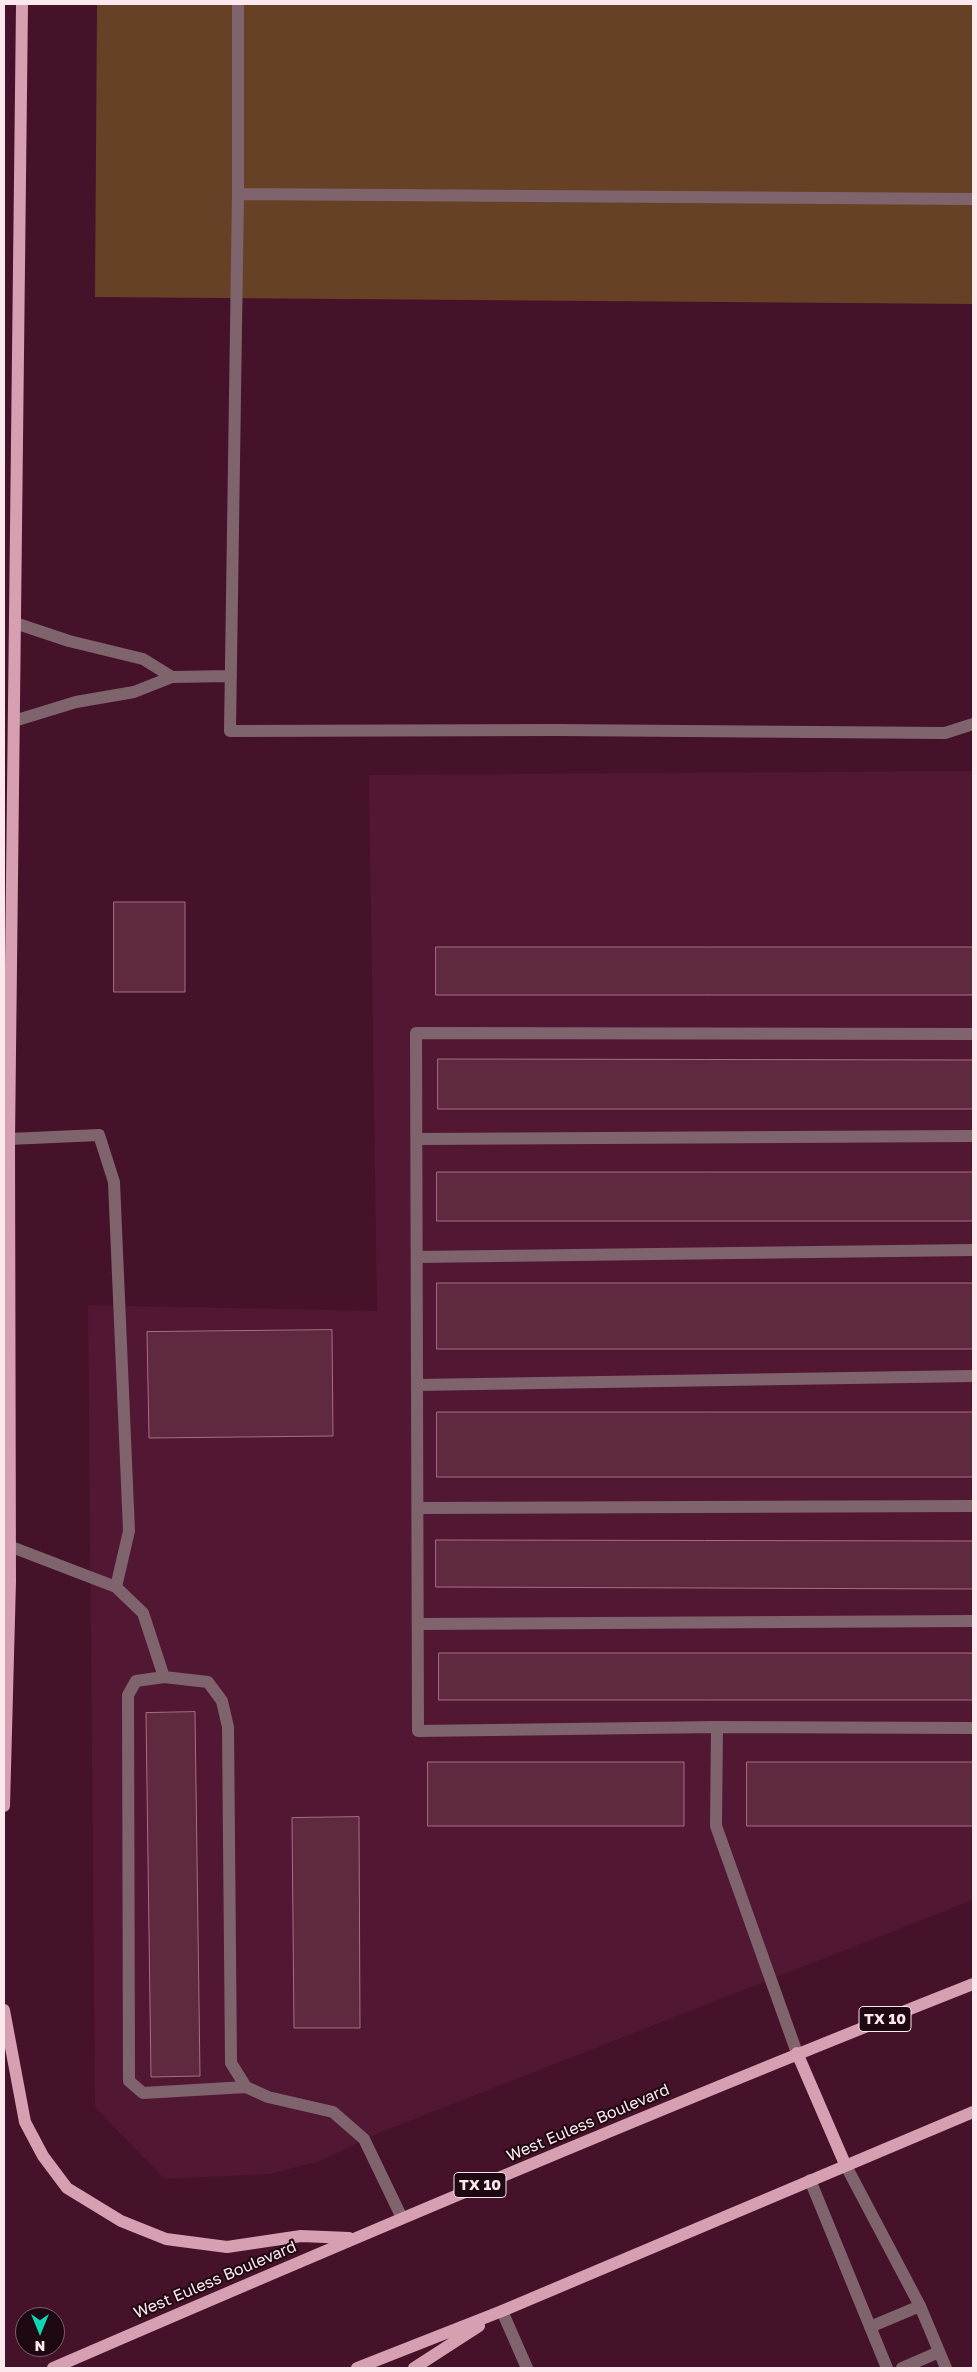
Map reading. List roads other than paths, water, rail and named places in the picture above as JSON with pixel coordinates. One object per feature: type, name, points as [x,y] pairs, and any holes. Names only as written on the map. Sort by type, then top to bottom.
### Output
[{"type":"main road","points":[[4,1806],[9,1546],[9,772],[14,721],[16,623],[22,4]]},
{"type":"main road","name":"West Euless Boulevard","points":[[53,2368],[354,2238],[797,2053],[973,1984]]},
{"type":"main road","points":[[4,2010],[25,2122],[43,2156],[67,2188],[121,2221],[166,2239],[227,2247],[301,2236],[354,2238]]},
{"type":"main road","points":[[797,2053],[845,2164]]},
{"type":"main road","points":[[357,2368],[502,2311],[845,2164],[973,2112]]},
{"type":"main road","points":[[414,2368],[502,2311]]},
{"type":"lane","points":[[238,4],[238,194],[230,731],[566,730],[945,733],[973,724]]},
{"type":"lane","points":[[238,194],[973,199]]},
{"type":"lane","points":[[16,623],[69,641],[143,659],[172,677]]},
{"type":"lane","points":[[14,721],[76,702],[134,692],[172,677],[231,676]]},
{"type":"lane","points":[[973,1034],[416,1033],[418,1730],[717,1727],[973,1728]]},
{"type":"lane","points":[[9,1139],[99,1135],[114,1182],[129,1531],[116,1586]]},
{"type":"lane","points":[[417,1139],[973,1136]]},
{"type":"lane","points":[[417,1257],[973,1250]]},
{"type":"lane","points":[[418,1384],[973,1376]]},
{"type":"lane","points":[[418,1508],[973,1506]]},
{"type":"lane","points":[[9,1546],[116,1586],[143,1613],[164,1676]]},
{"type":"lane","points":[[418,1624],[973,1621]]},
{"type":"lane","points":[[246,2087],[231,2063],[228,1727],[222,1701],[208,1682],[164,1676],[136,1681],[128,1695],[129,2081],[143,2093],[246,2087],[268,2097],[333,2112],[364,2139],[402,2218]]},
{"type":"lane","points":[[717,1727],[716,1826],[797,2053]]},
{"type":"lane","points":[[845,2164],[920,2306],[946,2368]]},
{"type":"lane","points":[[810,2180],[887,2368]]},
{"type":"lane","points":[[870,2327],[920,2306]]},
{"type":"lane","points":[[502,2311],[527,2368]]},
{"type":"lane","points":[[902,2368],[939,2352]]}]
